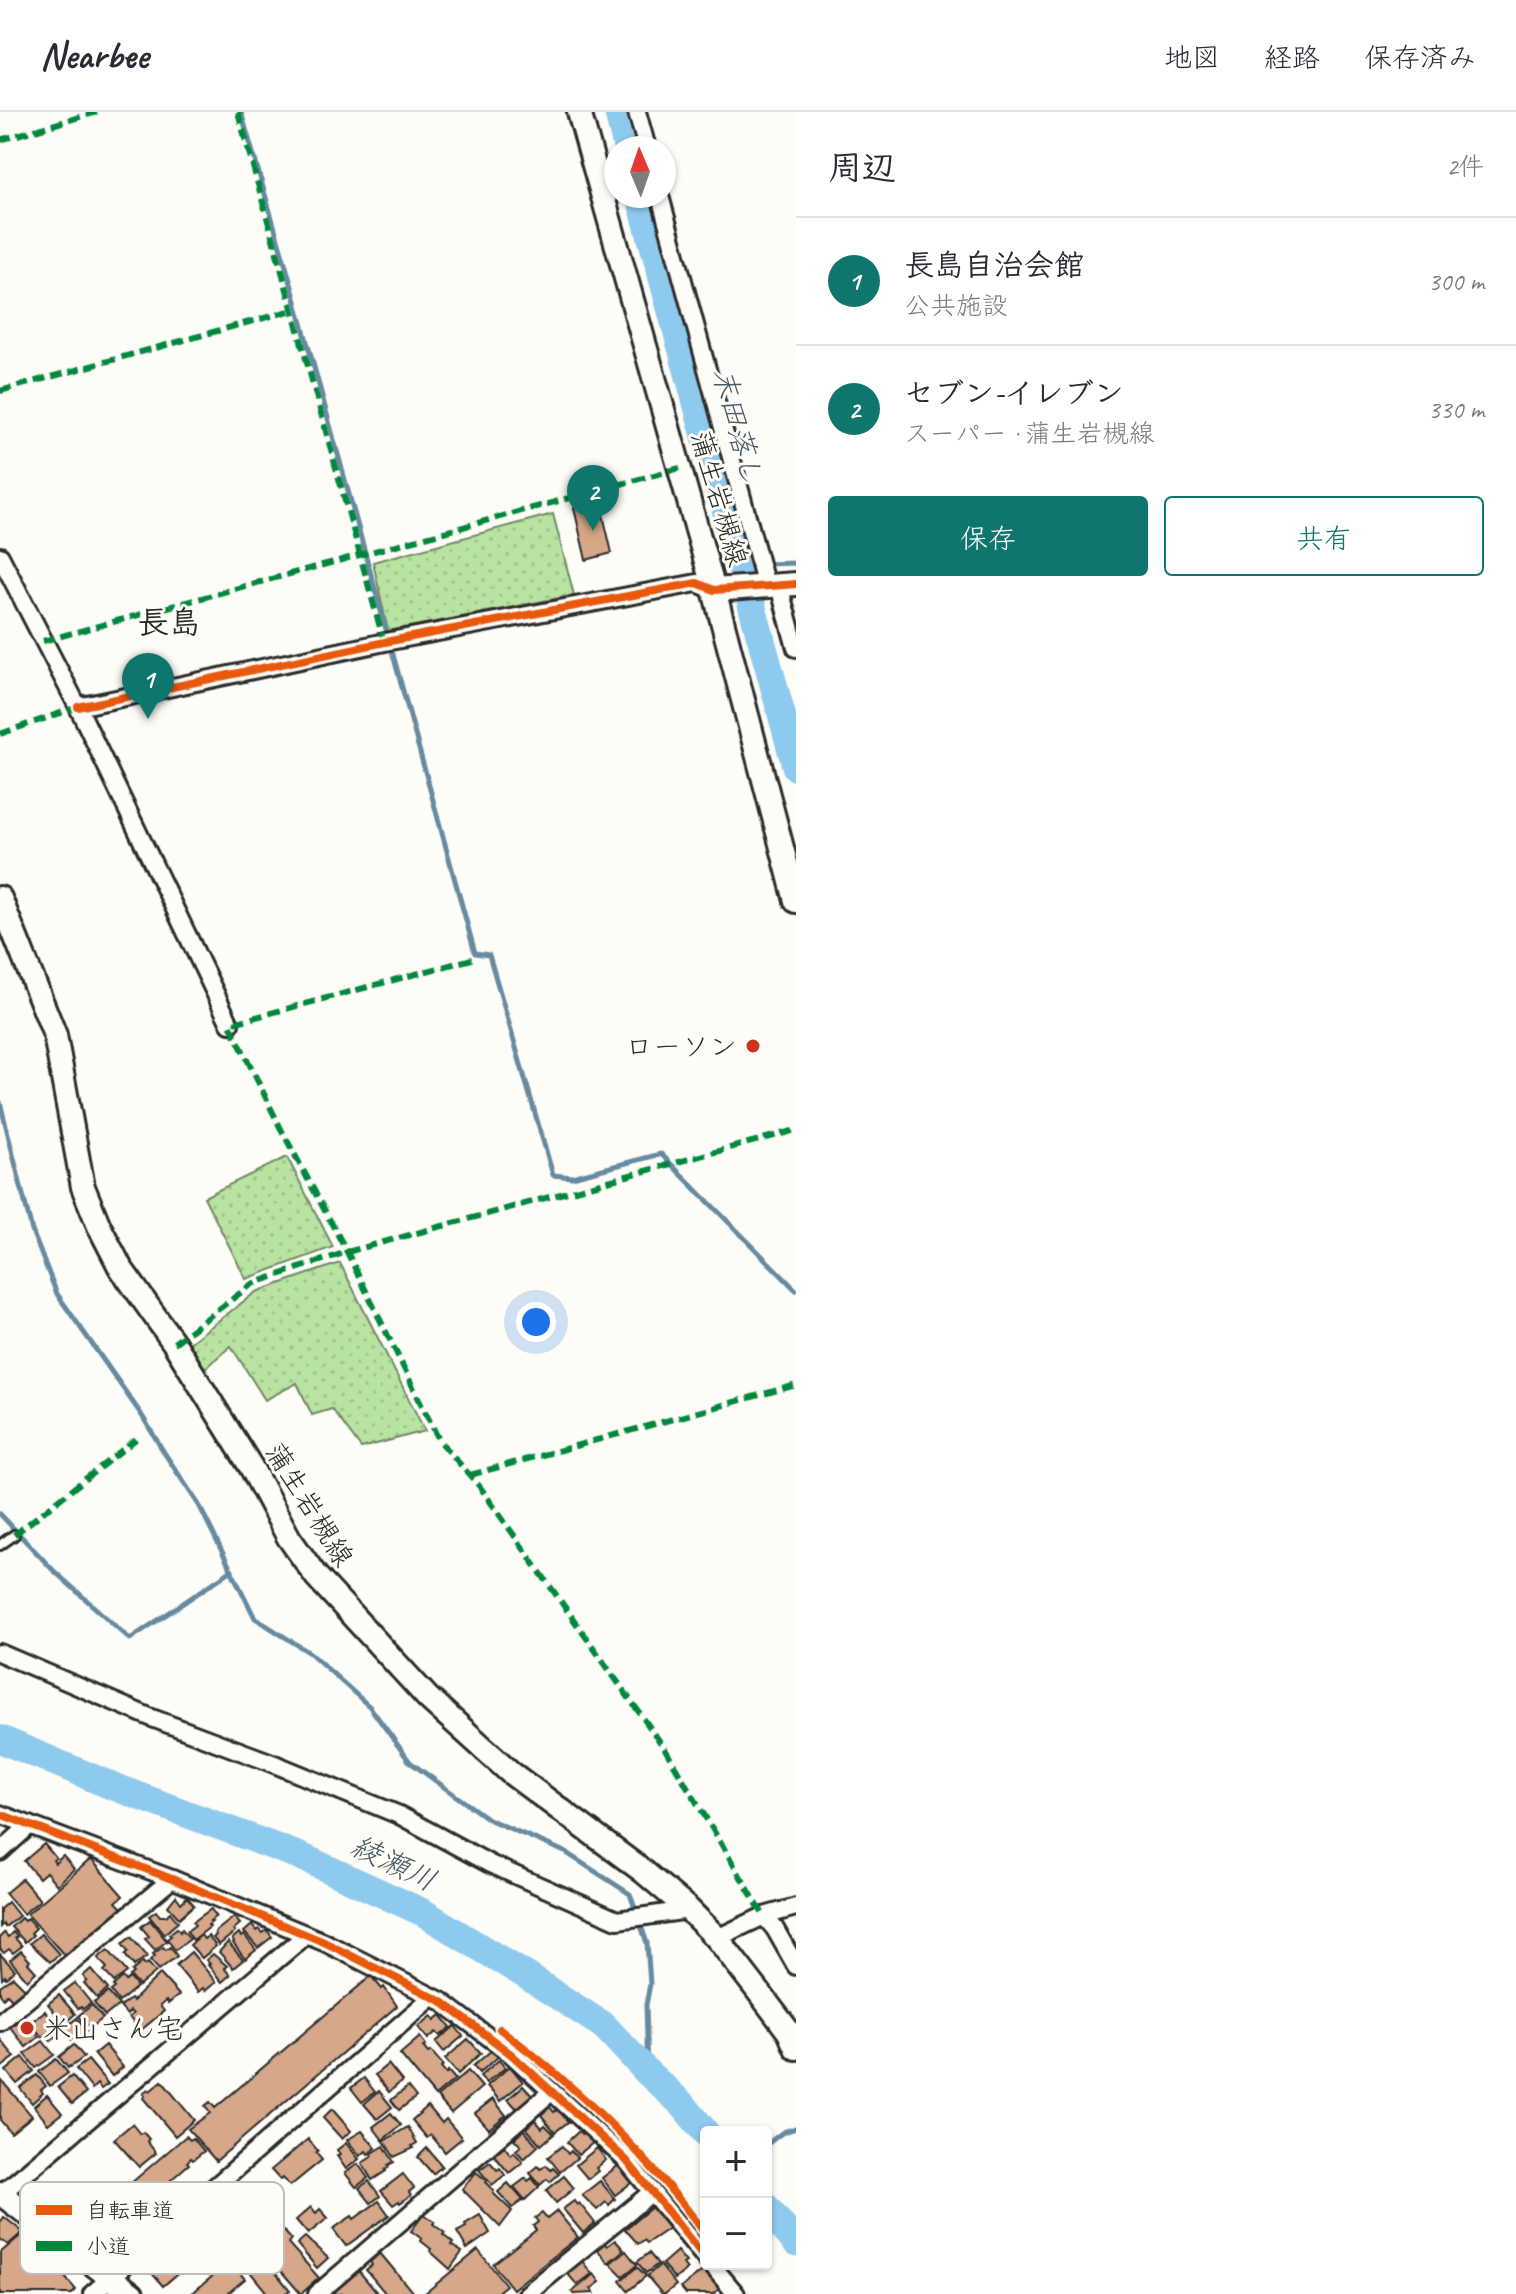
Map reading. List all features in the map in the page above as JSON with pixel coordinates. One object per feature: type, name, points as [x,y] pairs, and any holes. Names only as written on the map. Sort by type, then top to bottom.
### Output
[{"type":"main road","name":"蒲生岩槻線","points":[[579,112],[714,590],[796,901]]},
{"type":"main road","points":[[714,590],[780,585]]},
{"type":"main road","name":"蒲生岩槻線","points":[[0,898],[55,1035],[83,1187],[99,1226],[120,1267],[223,1420],[289,1538],[316,1576],[428,1698],[511,1773],[644,1872],[717,1938],[789,2032],[796,2048]]},
{"type":"main road","points":[[0,2194],[20,2209]]},
{"type":"main road","points":[[106,2274],[132,2294]]},
{"type":"street","points":[[637,112],[644,136]]},
{"type":"street","points":[[664,208],[780,585],[796,648]]},
{"type":"street","points":[[0,556],[78,707],[230,1024]]},
{"type":"street","points":[[78,707],[392,640],[697,583],[714,590]]},
{"type":"street","points":[[0,1653],[152,1718],[399,1815],[490,1864],[617,1920],[689,1910]]},
{"type":"street","points":[[0,1814],[172,1879],[306,1935],[432,1997],[511,2054],[626,2160],[700,2252]]},
{"type":"street","points":[[0,1852],[30,1825]]},
{"type":"street","points":[[0,2022],[172,1879]]},
{"type":"street","points":[[717,1938],[764,1916],[796,1907]]},
{"type":"street","points":[[764,1916],[796,1966]]},
{"type":"street","points":[[0,2194],[306,1935]]},
{"type":"street","points":[[221,2182],[432,1997]]},
{"type":"street","points":[[317,2294],[551,2092]]},
{"type":"street","points":[[527,2294],[652,2192]]},
{"type":"street","points":[[716,2270],[736,2294]]},
{"type":"street","points":[[92,2294],[116,2274]]},
{"type":"lane","points":[[0,1545],[14,1535]]},
{"type":"green space","points":[[553,514],[574,595],[388,631],[373,562]]},
{"type":"green space","points":[[287,1157],[333,1247],[246,1279],[204,1197]]},
{"type":"green space","points":[[340,1263],[425,1431],[361,1448],[332,1409],[312,1415],[297,1383],[265,1400],[231,1346],[204,1369],[188,1344],[256,1292]]},
{"type":"building","points":[[600,502],[612,553],[586,560],[574,508]]},
{"type":"building","points":[[44,1844],[56,1858],[53,1860],[55,1863],[63,1856],[74,1869],[57,1885],[46,1872],[39,1878],[24,1861]]},
{"type":"building","points":[[91,1859],[123,1896],[116,1902],[122,1908],[66,1957],[27,1914]]},
{"type":"building","points":[[22,1879],[40,1900],[23,1914],[5,1893]]},
{"type":"building","points":[[176,1896],[181,1903],[187,1897],[194,1905],[179,1918],[168,1906]]},
{"type":"building","points":[[8,1902],[19,1916],[5,1927],[3,1924],[0,1927],[0,1909]]},
{"type":"building","points":[[211,1909],[216,1916],[210,1921],[210,1927],[193,1940],[187,1931],[195,1925],[193,1922]]},
{"type":"building","points":[[156,1911],[160,1916],[170,1912],[178,1922],[164,1934],[149,1916]]},
{"type":"building","points":[[234,1917],[240,1924],[219,1945],[213,1938],[215,1932]]},
{"type":"building","points":[[21,1918],[24,1921],[27,1918],[36,1928],[25,1942],[11,1927]]},
{"type":"building","points":[[150,1920],[167,1941],[155,1950],[145,1939],[149,1936],[141,1927]]},
{"type":"building","points":[[252,1925],[263,1933],[267,1930],[272,1937],[258,1948],[244,1932]]},
{"type":"building","points":[[177,1928],[180,1932],[182,1929],[190,1939],[175,1950],[167,1939]]},
{"type":"building","points":[[13,1932],[22,1946],[13,1953],[9,1949],[4,1953],[0,1949],[0,1937],[4,1933],[8,1937]]},
{"type":"building","points":[[239,1933],[256,1950],[245,1959],[232,1939]]},
{"type":"building","points":[[41,1934],[59,1954],[50,1962],[30,1943]]},
{"type":"building","points":[[201,1935],[204,1939],[208,1936],[216,1946],[202,1958],[190,1945]]},
{"type":"building","points":[[131,1937],[147,1956],[134,1966],[125,1955],[128,1952],[122,1944]]},
{"type":"building","points":[[228,1942],[243,1960],[233,1968],[219,1952]]},
{"type":"building","points":[[163,1947],[166,1950],[170,1947],[177,1956],[159,1970],[150,1960]]},
{"type":"building","points":[[108,1950],[127,1972],[114,1982],[98,1958]]},
{"type":"building","points":[[21,1951],[36,1972],[27,1980],[10,1960]]},
{"type":"building","points":[[191,1952],[216,1982],[205,1991],[203,1988],[198,1992],[176,1965]]},
{"type":"building","points":[[0,1954],[15,1970],[2,1979]]},
{"type":"building","points":[[213,1954],[227,1966],[224,1968],[230,1975],[222,1982],[206,1960]]},
{"type":"building","points":[[143,1962],[156,1972],[139,1986],[130,1976]]},
{"type":"building","points":[[91,1969],[108,1989],[97,1998],[84,1983],[87,1981],[83,1976]]},
{"type":"building","points":[[160,1974],[179,1995],[160,2006],[164,2011],[140,2031],[129,2017],[133,2014],[130,2011],[127,2015],[120,2007],[130,1999],[132,2001]]},
{"type":"building","points":[[371,1976],[382,1989],[384,1987],[397,2006],[216,2161],[188,2129],[210,2113],[205,2106],[210,2102],[215,2108]]},
{"type":"building","points":[[13,1977],[25,1989],[13,2000],[7,1994],[3,1998],[0,1986]]},
{"type":"building","points":[[123,1977],[126,1981],[130,1978],[137,1987],[119,2002],[111,1991]]},
{"type":"building","points":[[75,1983],[91,2003],[83,2009],[78,2009],[64,1991]]},
{"type":"building","points":[[108,1992],[119,2005],[105,2016],[94,2003]]},
{"type":"building","points":[[59,1995],[75,2014],[64,2024],[48,2004]]},
{"type":"building","points":[[92,2005],[103,2018],[92,2027],[89,2024],[86,2026],[78,2016]]},
{"type":"building","points":[[45,2011],[62,2033],[51,2041],[46,2034],[42,2037],[31,2022]]},
{"type":"building","points":[[441,2015],[451,2027],[440,2036],[436,2032],[428,2039],[418,2027],[432,2016],[435,2020]]},
{"type":"building","points":[[77,2018],[87,2031],[71,2040],[63,2029]]},
{"type":"building","points":[[18,2021],[23,2027],[28,2023],[39,2037],[26,2047],[10,2027]]},
{"type":"building","points":[[455,2026],[463,2036],[444,2052],[436,2042]]},
{"type":"building","points":[[420,2037],[428,2053],[431,2051],[443,2065],[441,2068],[446,2074],[448,2071],[455,2079],[435,2096],[400,2054]]},
{"type":"building","points":[[0,2039],[15,2057],[2,2067],[0,2065]]},
{"type":"building","points":[[468,2039],[481,2053],[458,2074],[445,2059]]},
{"type":"building","points":[[43,2041],[54,2055],[36,2068],[25,2054]]},
{"type":"building","points":[[74,2045],[84,2057],[68,2068],[59,2057]]},
{"type":"building","points":[[105,2045],[123,2067],[112,2076],[94,2054]]},
{"type":"building","points":[[492,2050],[498,2057],[479,2073],[473,2066]]},
{"type":"building","points":[[23,2057],[34,2071],[17,2084],[6,2071]]},
{"type":"building","points":[[56,2059],[68,2073],[50,2086],[39,2072]]},
{"type":"building","points":[[88,2060],[108,2084],[101,2089],[97,2084],[92,2089],[76,2069]]},
{"type":"building","points":[[499,2060],[505,2068],[486,2083],[480,2076]]},
{"type":"building","points":[[388,2064],[402,2081],[389,2092],[375,2075]]},
{"type":"building","points":[[510,2066],[523,2082],[500,2101],[487,2086]]},
{"type":"building","points":[[468,2071],[482,2087],[451,2113],[437,2097]]},
{"type":"building","points":[[37,2075],[46,2086],[32,2103],[20,2088]]},
{"type":"building","points":[[72,2076],[86,2093],[72,2104],[58,2087]]},
{"type":"building","points":[[364,2078],[375,2092],[362,2102],[351,2088]]},
{"type":"building","points":[[1,2080],[32,2116],[11,2133],[0,2120]]},
{"type":"building","points":[[162,2081],[194,2120],[175,2136],[143,2098],[143,2093]]},
{"type":"building","points":[[523,2086],[534,2098],[519,2111],[508,2099]]},
{"type":"building","points":[[408,2087],[416,2097],[399,2110],[391,2100]]},
{"type":"building","points":[[379,2091],[392,2107],[377,2119],[364,2104]]},
{"type":"building","points":[[47,2095],[62,2113],[48,2124],[34,2106]]},
{"type":"building","points":[[493,2099],[506,2115],[489,2129],[475,2113]]},
{"type":"building","points":[[428,2106],[442,2123],[446,2119],[462,2138],[445,2152],[431,2135],[427,2138],[412,2120]]},
{"type":"building","points":[[550,2107],[554,2112],[558,2109],[568,2122],[555,2132],[541,2115]]},
{"type":"building","points":[[332,2109],[351,2131],[342,2139],[323,2118]]},
{"type":"building","points":[[391,2113],[401,2125],[383,2140],[373,2127]]},
{"type":"building","points":[[535,2120],[554,2134],[541,2145],[526,2128]]},
{"type":"building","points":[[132,2124],[149,2139],[147,2141],[156,2153],[139,2167],[114,2139]]},
{"type":"building","points":[[408,2127],[417,2143],[412,2146],[414,2148],[394,2157],[384,2141]]},
{"type":"building","points":[[524,2130],[538,2146],[524,2159],[516,2150],[521,2146],[514,2139]]},
{"type":"building","points":[[362,2131],[376,2148],[360,2156],[347,2140]]},
{"type":"building","points":[[579,2131],[582,2135],[585,2132],[594,2142],[578,2155],[567,2142]]},
{"type":"building","points":[[186,2136],[190,2140],[193,2138],[204,2151],[193,2160],[191,2158],[187,2162],[189,2164],[169,2182],[132,2182]]},
{"type":"building","points":[[308,2139],[322,2160],[290,2186],[271,2170]]},
{"type":"building","points":[[346,2143],[359,2159],[346,2169],[337,2156],[340,2154],[337,2150]]},
{"type":"building","points":[[384,2146],[394,2162],[372,2180],[362,2163]]},
{"type":"building","points":[[504,2146],[523,2162],[509,2173],[494,2155]]},
{"type":"building","points":[[562,2146],[568,2154],[571,2151],[577,2158],[560,2172],[548,2157]]},
{"type":"building","points":[[427,2148],[442,2166],[433,2174],[418,2157]]},
{"type":"building","points":[[597,2148],[606,2160],[588,2179],[576,2165]]},
{"type":"building","points":[[490,2162],[505,2175],[492,2185],[479,2170]]},
{"type":"building","points":[[358,2164],[368,2178],[356,2187],[345,2173]]},
{"type":"building","points":[[546,2165],[559,2174],[550,2182],[547,2179],[540,2185],[530,2173],[538,2166],[541,2169]]},
{"type":"building","points":[[619,2165],[635,2180],[615,2195],[602,2178]]},
{"type":"building","points":[[476,2172],[512,2211],[500,2227],[462,2189]]},
{"type":"building","points":[[403,2174],[414,2188],[409,2192],[411,2195],[393,2205],[381,2191]]},
{"type":"building","points":[[564,2176],[574,2188],[556,2203],[546,2191]]},
{"type":"building","points":[[526,2178],[528,2181],[532,2178],[539,2187],[525,2200],[514,2187]]},
{"type":"building","points":[[369,2181],[380,2196],[371,2203],[359,2188]]},
{"type":"building","points":[[600,2181],[615,2199],[597,2210],[582,2195]]},
{"type":"building","points":[[508,2183],[523,2200],[512,2208],[498,2192]]},
{"type":"building","points":[[379,2201],[389,2215],[346,2246],[333,2229]]},
{"type":"building","points":[[574,2201],[595,2223],[583,2233],[563,2209]]},
{"type":"building","points":[[311,2207],[316,2213],[320,2209],[328,2218],[308,2234],[296,2220]]},
{"type":"building","points":[[652,2207],[669,2228],[647,2243],[644,2240],[638,2244],[625,2229]]},
{"type":"building","points":[[557,2211],[578,2237],[513,2289],[493,2264],[536,2230],[533,2226],[538,2222],[535,2218],[542,2213],[547,2219]]},
{"type":"building","points":[[424,2214],[445,2233],[443,2235],[453,2243],[451,2245],[462,2252],[450,2269],[411,2231]]},
{"type":"building","points":[[480,2215],[490,2233],[467,2249],[457,2232]]},
{"type":"building","points":[[4,2217],[20,2230],[20,2235],[8,2245],[0,2239],[0,2223]]},
{"type":"building","points":[[284,2231],[291,2239],[288,2243],[319,2278],[301,2294],[284,2274]]},
{"type":"building","points":[[20,2236],[20,2274],[62,2274],[76,2290],[72,2294],[0,2294],[0,2253]]},
{"type":"building","points":[[305,2237],[328,2258],[317,2268],[297,2244]]},
{"type":"building","points":[[615,2240],[624,2250],[608,2263],[595,2247],[603,2241],[607,2246]]},
{"type":"building","points":[[478,2250],[506,2285],[495,2294],[424,2294]]},
{"type":"building","points":[[626,2251],[637,2265],[623,2276],[610,2263]]},
{"type":"building","points":[[677,2251],[686,2262],[683,2264],[687,2269],[675,2279],[662,2264]]},
{"type":"building","points":[[380,2253],[414,2294],[386,2294],[366,2270]]},
{"type":"building","points":[[649,2253],[658,2264],[646,2273],[637,2262]]},
{"type":"building","points":[[582,2261],[592,2274],[577,2285],[567,2273]]},
{"type":"building","points":[[660,2265],[676,2285],[665,2294],[647,2276]]},
{"type":"building","points":[[637,2267],[646,2276],[628,2291],[620,2281]]},
{"type":"building","points":[[358,2270],[378,2294],[330,2294]]},
{"type":"building","points":[[706,2270],[720,2288],[713,2294],[686,2294],[681,2288]]},
{"type":"building","points":[[153,2274],[177,2274],[163,2286]]},
{"type":"building","points":[[215,2274],[241,2274],[245,2279],[227,2294],[191,2294]]},
{"type":"building","points":[[252,2274],[277,2274],[290,2290],[284,2294],[268,2294]]},
{"type":"building","points":[[594,2274],[600,2282],[591,2289],[594,2293],[572,2292]]},
{"type":"waterway","points":[[241,112],[475,953],[489,955],[553,1175],[572,1177],[661,1154],[796,1290]]},
{"type":"waterway","name":"末田落し","points":[[618,112],[624,136]]},
{"type":"waterway","name":"末田落し","points":[[643,208],[796,767]]},
{"type":"waterway","points":[[740,563],[755,563]]},
{"type":"waterway","points":[[765,564],[796,563]]},
{"type":"waterway","points":[[0,1102],[32,1231],[57,1294],[141,1414],[199,1505],[255,1618],[310,1653],[370,1707],[410,1762],[448,1790],[488,1819],[565,1852],[630,1894],[647,1943],[650,1984],[646,2005],[648,2073]]},
{"type":"waterway","points":[[0,1514],[53,1570],[130,1639],[232,1570]]},
{"type":"waterway","name":"綾瀬川","points":[[0,1739],[112,1786],[302,1857],[424,1913],[604,2026],[700,2126]]},
{"type":"waterway","points":[[772,2140],[783,2132],[796,2128]]},
{"type":"waterway","name":"綾瀬川","points":[[772,2214],[796,2243]]},
{"type":"marked path","points":[[0,140],[97,112]]},
{"type":"marked path","points":[[238,112],[384,642]]},
{"type":"marked path","points":[[0,391],[293,310]]},
{"type":"marked path","points":[[43,641],[680,468]]},
{"type":"marked path","points":[[0,734],[78,707]]},
{"type":"marked path","points":[[472,959],[230,1024],[439,1440],[480,1487],[665,1749],[764,1916]]},
{"type":"marked path","points":[[174,1343],[252,1284],[347,1252],[796,1130]]},
{"type":"marked path","points":[[470,1475],[796,1385]]},
{"type":"marked path","points":[[14,1535],[136,1439]]},
{"type":"cycle path","points":[[78,707],[385,642],[697,583],[714,590],[796,584]]},
{"type":"cycle path","points":[[0,1814],[172,1879],[324,1942],[441,2001],[511,2054],[626,2160],[700,2252]]},
{"type":"cycle path","points":[[500,2029],[557,2075],[610,2124],[660,2177],[700,2226]]},
{"type":"place","name":"セブン-イレブン","points":[[593,531]]},
{"type":"place","name":"長島自治会館","points":[[148,719]]},
{"type":"place","name":"ローソン","points":[[753,1046]]},
{"type":"place","name":"米山さん宅","points":[[27,2028]]},
{"type":"district","name":"長島","points":[[169,622]]}]
